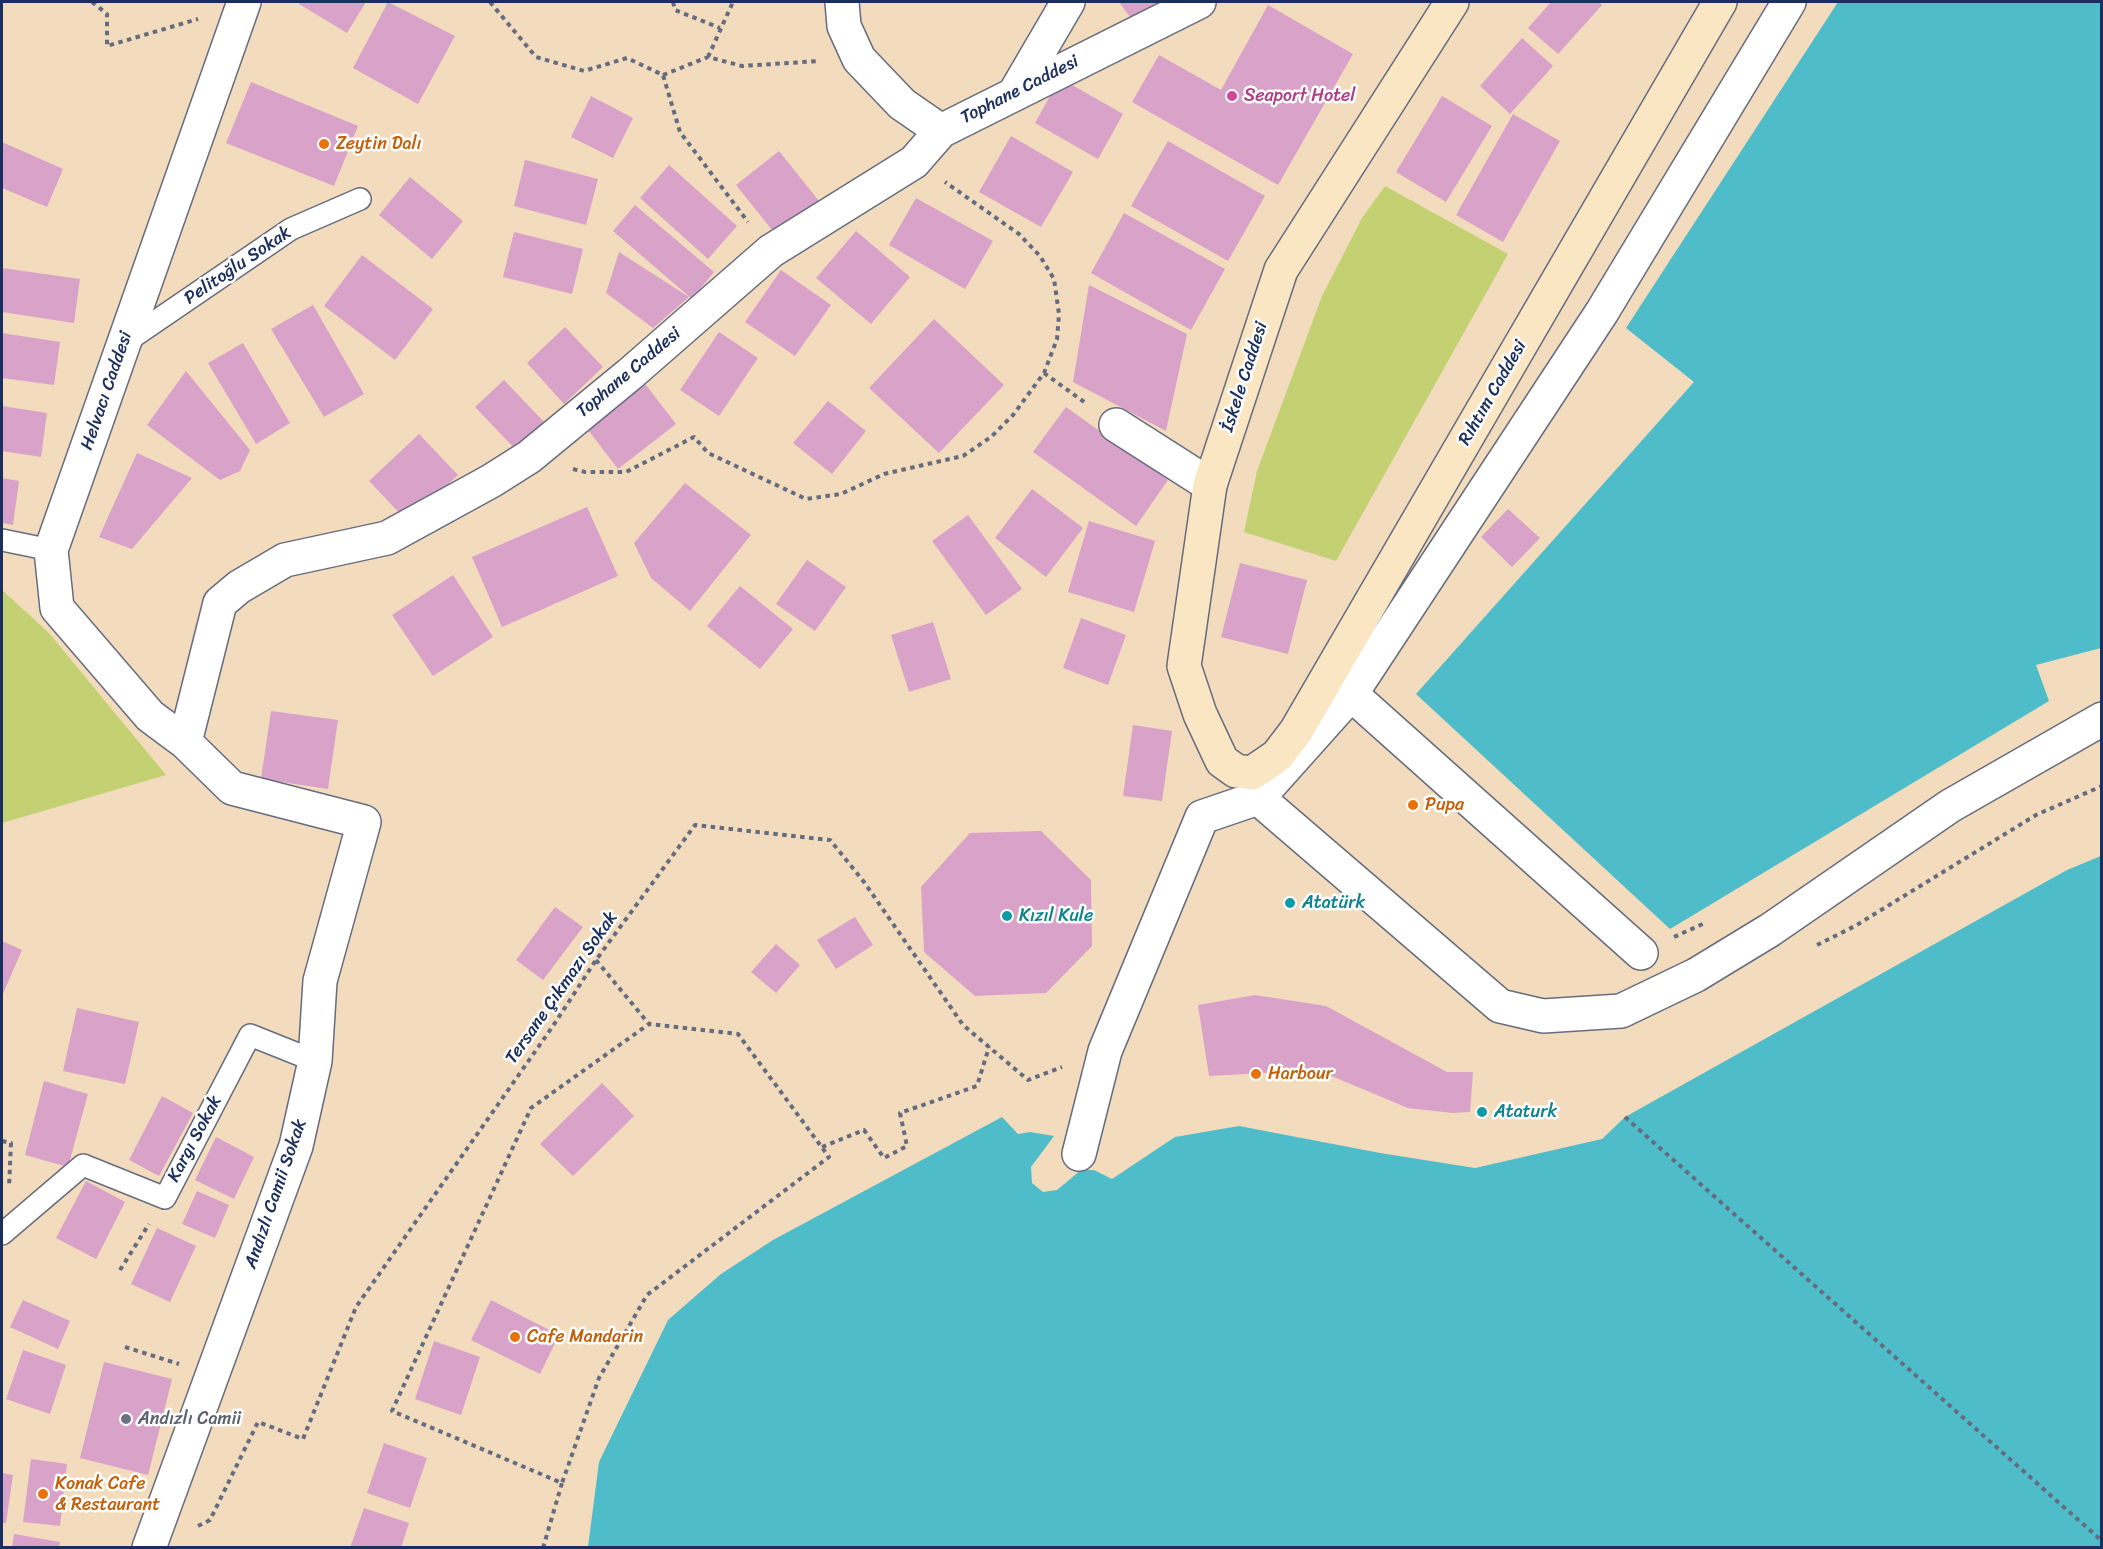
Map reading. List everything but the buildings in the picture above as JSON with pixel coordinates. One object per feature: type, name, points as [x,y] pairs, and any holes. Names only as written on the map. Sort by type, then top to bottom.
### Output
[{"type":"street","points":[[842,2],[844,26],[859,59],[902,104],[941,131]]},
{"type":"street","points":[[1016,91],[1068,2]]},
{"type":"street","name":"Tophane Caddesi","points":[[185,742],[220,603],[238,587],[285,560],[387,538],[492,482],[529,457],[630,374],[771,250],[914,162],[941,131],[1016,91],[1199,2]]},
{"type":"street","name":"İskele Caddesi","points":[[1255,785],[1222,761],[1200,714],[1184,666],[1210,485],[1281,270],[1452,2]]},
{"type":"street","name":"Rıhtım Caddesi","points":[[1255,785],[1296,731],[1720,2]]},
{"type":"street","points":[[1079,1154],[1105,1051],[1202,817],[1255,785],[1351,694],[1602,312],[1789,2]]},
{"type":"street","name":"Helvacı Caddesi","points":[[185,742],[150,716],[57,608],[51,550],[243,4]]},
{"type":"street","points":[[1116,425],[1210,485]]},
{"type":"street","points":[[1351,694],[1641,953]]},
{"type":"street","points":[[1255,785],[1500,1006],[1543,1016],[1621,1011],[1696,975],[1779,923],[1950,806],[2102,718]]},
{"type":"street","name":"Andızlı Camii Sokak","points":[[150,1548],[296,1146],[315,1061],[320,981],[364,822],[232,788],[185,742]]},
{"type":"lane","name":"Pelitoğlu Sokak","points":[[123,344],[291,229],[360,199]]},
{"type":"lane","points":[[2,540],[51,550]]},
{"type":"lane","name":"Kargı Sokak","points":[[2,1234],[83,1165],[165,1198],[250,1035],[315,1061]]},
{"type":"path","points":[[92,2],[108,14],[107,46],[243,4]]},
{"type":"path","points":[[490,2],[536,57],[584,71],[627,58],[663,75],[708,57],[742,66],[859,59]]},
{"type":"path","points":[[674,2],[675,10],[720,28]]},
{"type":"path","points":[[708,57],[733,2]]},
{"type":"path","points":[[663,75],[680,132],[719,186],[771,250]]},
{"type":"path","points":[[529,457],[585,472],[626,472],[694,437],[708,453],[806,499],[841,494],[884,474],[963,456],[991,437],[1013,415],[1044,373],[1057,339],[1059,314],[1054,279],[1044,263],[1019,234],[966,195],[914,162]]},
{"type":"path","points":[[1044,373],[1116,425]]},
{"type":"path","name":"Tersane Çıkmazı Sokak","points":[[192,1529],[210,1520],[258,1422],[303,1439],[356,1307],[553,1026],[596,960],[694,825],[830,840],[864,882],[963,1025],[1028,1080],[1105,1051]]},
{"type":"path","points":[[596,960],[649,1024]]},
{"type":"path","points":[[543,1548],[561,1483],[599,1378],[646,1295],[829,1157],[738,1034],[649,1024],[531,1108],[392,1411],[561,1483]]},
{"type":"path","points":[[822,1147],[864,1130],[884,1158],[907,1146],[900,1113],[977,1086],[989,1047]]},
{"type":"path","points":[[1625,1117],[2102,1541]]},
{"type":"path","points":[[2,1141],[10,1143]]},
{"type":"path","points":[[120,1270],[165,1198]]},
{"type":"path","points":[[125,1347],[212,1375]]},
{"type":"green space","points":[[1385,186],[1508,254],[1336,561],[1244,532],[1257,471],[1322,296],[1362,218]]},
{"type":"green space","points":[[2,590],[49,633],[166,775],[2,823]]},
{"type":"water","points":[[1838,2],[2101,2],[2101,648],[2036,665],[2049,701],[1670,929],[1416,694],[1694,382],[1626,328]]},
{"type":"water","points":[[2101,856],[2101,1547],[588,1547],[599,1462],[668,1320],[721,1274],[773,1240],[1002,1117],[1018,1134],[1030,1132],[1054,1136],[1031,1167],[1032,1183],[1043,1192],[1057,1190],[1081,1170],[1094,1170],[1112,1179],[1175,1137],[1239,1126],[1380,1153],[1475,1168],[1602,1139],[1625,1117],[2067,870]]},
{"type":"place","name":"Seaport Hotel","points":[[1232,96]]},
{"type":"place","name":"Zeytin Dalı","points":[[324,144]]},
{"type":"place","name":"Pupa","points":[[1413,805]]},
{"type":"place","name":"Atatürk","points":[[1290,903]]},
{"type":"place","name":"Kızıl Kule","points":[[1007,916]]},
{"type":"place","name":"Harbour","points":[[1256,1074]]},
{"type":"place","name":"Ataturk","points":[[1482,1112]]},
{"type":"place","name":"Cafe Mandarin","points":[[515,1337]]},
{"type":"place","name":"Andızlı Camii","points":[[126,1419]]},
{"type":"place","name":"Konak Cafe & Restaurant","points":[[43,1494]]}]
